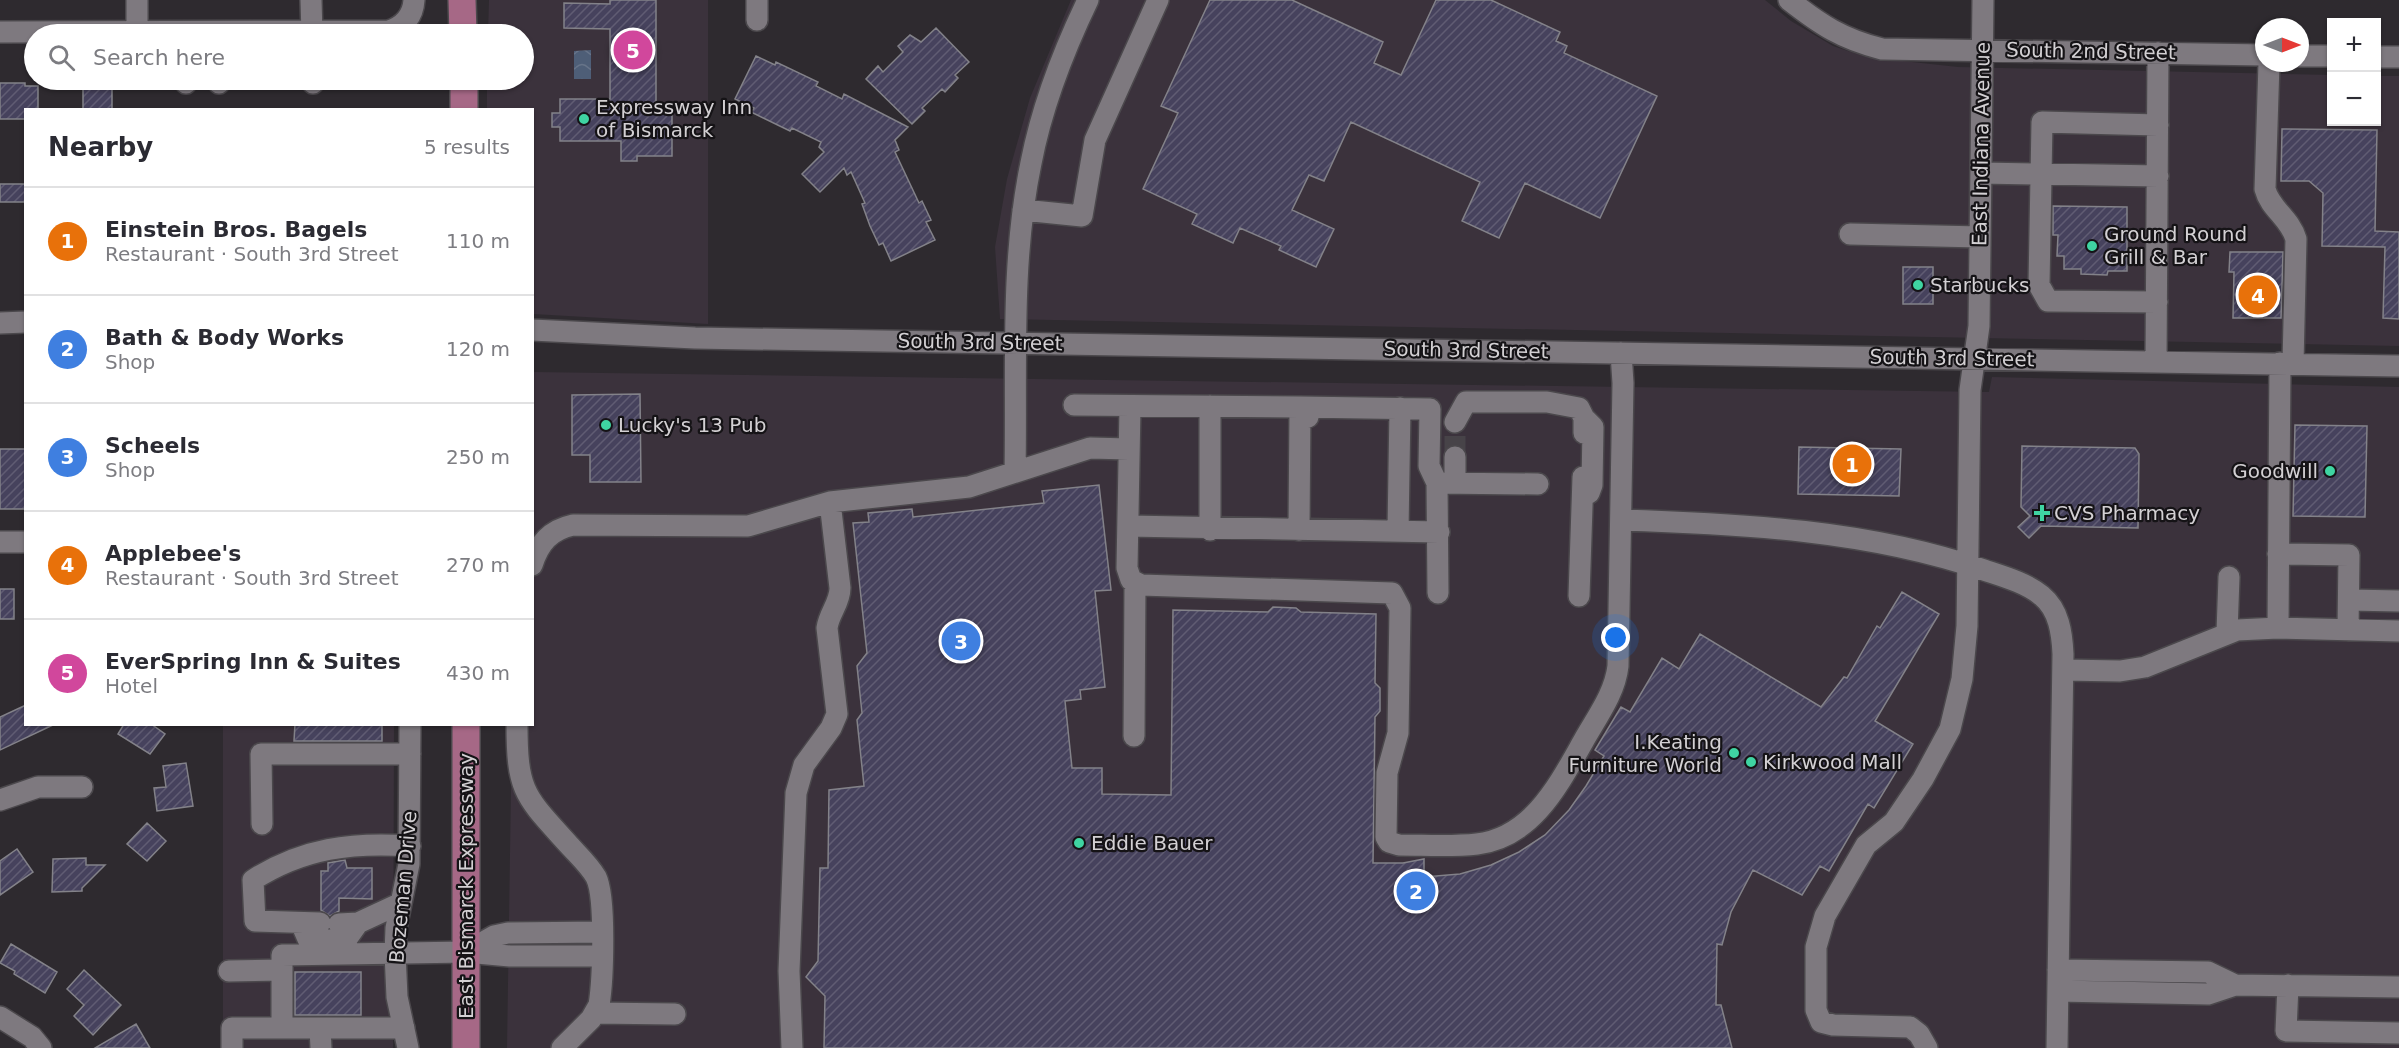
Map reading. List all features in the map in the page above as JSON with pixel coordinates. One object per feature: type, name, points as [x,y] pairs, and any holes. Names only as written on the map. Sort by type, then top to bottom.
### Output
[{"type":"main road","points":[[464,90],[464,108]]},
{"type":"main road","name":"East Bismarck Expressway","points":[[466,726],[466,1048]]},
{"type":"street","points":[[137,0],[137,24]]},
{"type":"street","points":[[311,0],[312,24]]},
{"type":"street","points":[[402,24],[411,14],[414,0]]},
{"type":"street","points":[[1016,472],[1023,210],[1036,140],[1049,94],[1087,0]]},
{"type":"street","points":[[1023,210],[1082,216],[1095,140],[1158,0]]},
{"type":"street","name":"South 2nd Street","points":[[1789,0],[1826,29],[1851,42],[1882,49],[2255,55]]},
{"type":"street","name":"East Indiana Avenue","points":[[1927,1048],[1919,1034],[1910,1027],[1833,1025],[1821,1022],[1815,1010],[1816,947],[1825,916],[1866,845],[1899,815],[1923,779],[1950,729],[1959,695],[1964,658],[1968,564],[1970,390],[1979,326],[1983,0]]},
{"type":"street","points":[[0,32],[24,32]]},
{"type":"street","points":[[2156,362],[2158,52]]},
{"type":"street","points":[[2309,56],[2327,56]]},
{"type":"street","points":[[2381,57],[2399,57]]},
{"type":"street","points":[[2268,72],[2265,189],[2268,200],[2293,228],[2296,238],[2286,363],[2278,554],[2278,628]]},
{"type":"street","points":[[2157,302],[2048,301],[2038,285],[2042,122],[2158,124]]},
{"type":"street","points":[[1981,174],[2158,176]]},
{"type":"street","points":[[1850,234],[1980,237]]},
{"type":"street","points":[[0,323],[24,322]]},
{"type":"street","name":"South 3rd Street","points":[[534,330],[695,338],[2399,366]]},
{"type":"street","points":[[1135,583],[1392,593],[1400,608],[1398,733],[1387,773],[1386,837],[1389,842],[1400,845],[1478,844],[1512,832],[1542,808],[1564,776],[1614,687],[1618,666],[1623,383],[1621,353]]},
{"type":"street","points":[[1455,422],[1466,402],[1547,402],[1579,408],[1584,425],[1593,427],[1593,485],[1582,507]]},
{"type":"street","points":[[1074,405],[1430,409],[1429,466],[1446,483],[1538,484]]},
{"type":"street","points":[[1210,406],[1210,530]]},
{"type":"street","points":[[1130,407],[1127,568],[1135,583],[1134,736]]},
{"type":"street","points":[[1299,522],[1300,407]]},
{"type":"street","points":[[1398,531],[1400,408]]},
{"type":"street","points":[[534,561],[545,539],[561,528],[585,525],[748,526],[830,502],[969,487],[1090,448],[1129,449]]},
{"type":"street","points":[[1438,593],[1439,532],[1446,483],[1455,457]]},
{"type":"street","points":[[1579,596],[1583,477]]},
{"type":"street","points":[[792,1048],[789,971],[796,793],[804,765],[831,728],[837,714],[827,628],[830,615],[838,601],[840,588],[830,502]]},
{"type":"street","points":[[1621,520],[1690,523],[1840,536],[1896,545],[1968,564],[2032,589],[2042,596],[2056,616],[2060,629],[2063,670],[2057,1048]]},
{"type":"street","points":[[1129,526],[1210,530],[1299,522],[1398,531],[1439,532]]},
{"type":"street","points":[[0,542],[24,542]]},
{"type":"street","points":[[2278,554],[2349,555],[2348,630]]},
{"type":"street","points":[[2227,632],[2229,577]]},
{"type":"street","points":[[2349,600],[2399,601]]},
{"type":"street","points":[[2063,670],[2120,671],[2145,668],[2227,632],[2278,628],[2399,631]]},
{"type":"street","name":"Bozeman Drive","points":[[406,1038],[398,997],[395,953],[410,846],[410,726]]},
{"type":"street","points":[[517,726],[517,767],[523,788],[537,809],[596,878],[602,896],[601,996],[595,1013],[562,1048]]},
{"type":"street","points":[[262,824],[261,754],[410,754]]},
{"type":"street","points":[[0,800],[38,787],[82,787]]},
{"type":"street","points":[[401,903],[330,923],[255,921],[253,880],[279,863],[338,846],[410,846]]},
{"type":"street","points":[[466,952],[494,936],[508,933],[601,932]]},
{"type":"street","points":[[282,1028],[282,955],[466,952],[510,956],[601,956]]},
{"type":"street","points":[[229,971],[282,970]]},
{"type":"street","points":[[2058,980],[2208,972],[2235,985],[2399,987]]},
{"type":"street","points":[[2288,985],[2286,1031],[2399,1033]]},
{"type":"street","points":[[595,1013],[675,1014]]},
{"type":"street","points":[[0,1017],[32,1037],[41,1048]]},
{"type":"street","points":[[232,1048],[232,1028],[282,1028],[320,1038],[406,1038]]},
{"type":"shaded area","points":[[489,0],[708,0],[708,324],[534,314],[534,108],[487,108],[487,90],[534,90],[534,24],[488,24]]},
{"type":"shaded area","points":[[1071,0],[1765,0],[1791,21],[1833,46],[1866,57],[1958,67],[2327,75],[2327,126],[2381,126],[2381,76],[2399,76],[2399,346],[1000,319],[995,247],[1007,179],[1030,98]]},
{"type":"shaded area","name":"Kirkwood Mall","points":[[534,372],[1989,392],[1992,377],[2399,387],[2399,1048],[507,1048],[512,726],[534,726]]},
{"type":"shaded area","points":[[223,726],[394,726],[393,1048],[223,1048]]},
{"type":"water","points":[[591,50],[591,79],[574,79],[574,51]]},
{"type":"building","points":[[610,0],[656,0],[656,106],[672,106],[672,156],[637,156],[637,161],[621,161],[621,141],[560,141],[560,127],[552,127],[552,113],[560,113],[560,99],[610,99],[610,29],[564,28],[564,3],[610,4]]},
{"type":"building","points":[[1210,0],[1292,0],[1383,42],[1374,63],[1401,75],[1436,0],[1491,0],[1560,32],[1556,41],[1567,46],[1564,53],[1657,96],[1600,218],[1525,183],[1499,238],[1462,221],[1480,182],[1351,122],[1324,181],[1309,175],[1292,210],[1334,229],[1316,267],[1279,250],[1281,246],[1240,228],[1233,243],[1192,224],[1197,214],[1143,189],[1178,113],[1161,106]]},
{"type":"building","points":[[936,28],[969,62],[955,75],[958,78],[945,92],[942,89],[922,108],[925,111],[912,124],[866,79],[878,66],[883,72],[903,52],[898,46],[910,35],[921,42]]},
{"type":"building","points":[[756,56],[775,65],[776,62],[818,82],[816,86],[842,99],[844,94],[908,127],[895,140],[899,150],[895,152],[919,203],[922,201],[931,220],[926,222],[935,240],[891,261],[883,243],[879,245],[870,226],[862,204],[865,203],[851,172],[847,175],[844,168],[820,192],[802,174],[824,152],[819,147],[821,142],[792,128],[790,131],[751,112],[754,108],[735,99]]},
{"type":"building","points":[[0,83],[24,83],[24,90],[38,90],[38,108],[24,108],[24,119],[0,119]]},
{"type":"building","points":[[83,90],[112,90],[112,108],[83,108]]},
{"type":"building","points":[[2282,129],[2377,130],[2375,231],[2399,232],[2399,319],[2383,318],[2385,247],[2322,246],[2323,193],[2309,181],[2281,181]]},
{"type":"building","points":[[0,184],[24,184],[24,202],[0,202]]},
{"type":"building","name":"Ground Round Grill & Bar","points":[[2053,206],[2127,207],[2127,271],[2108,271],[2107,275],[2081,274],[2081,269],[2064,269],[2064,256],[2057,256],[2058,235],[2053,235]]},
{"type":"building","points":[[2230,252],[2283,252],[2281,318],[2233,318],[2234,272],[2229,272]]},
{"type":"building","name":"Starbucks","points":[[1903,267],[1933,267],[1933,304],[1903,304]]},
{"type":"building","name":"Lucky's 13 Pub","points":[[640,394],[641,482],[590,482],[590,455],[572,455],[572,395]]},
{"type":"building","name":"Goodwill","points":[[2295,425],[2367,426],[2365,517],[2293,516]]},
{"type":"building","name":"CVS Pharmacy","points":[[2022,446],[2135,448],[2139,454],[2138,528],[2041,526],[2029,538],[2018,527],[2030,516],[2021,507]]},
{"type":"building","points":[[1799,447],[1901,449],[1899,496],[1798,494]]},
{"type":"building","points":[[0,449],[24,449],[24,509],[0,509]]},
{"type":"building","name":"Kirkwood Mall","points":[[1099,485],[1111,590],[1095,591],[1105,687],[1080,690],[1081,699],[1065,701],[1072,768],[1102,768],[1102,794],[1171,795],[1173,610],[1268,612],[1273,607],[1296,608],[1301,612],[1376,614],[1375,683],[1380,688],[1380,711],[1375,717],[1373,863],[1403,863],[1424,859],[1424,877],[1460,874],[1491,865],[1519,852],[1545,835],[1569,810],[1604,756],[1595,750],[1621,707],[1630,712],[1662,658],[1679,669],[1700,634],[1821,707],[1844,677],[1847,678],[1877,626],[1880,628],[1902,592],[1939,614],[1875,721],[1913,744],[1874,808],[1868,804],[1829,871],[1820,866],[1802,895],[1753,870],[1731,912],[1722,945],[1717,944],[1716,1005],[1721,1005],[1732,1048],[824,1048],[825,996],[806,977],[818,961],[820,868],[828,868],[829,790],[864,786],[857,720],[862,713],[857,666],[867,653],[853,523],[869,522],[868,513],[912,509],[913,517],[1044,503],[1042,491]]},
{"type":"building","points":[[0,589],[14,589],[14,619],[0,619]]},
{"type":"building","points":[[24,706],[24,726],[51,726],[0,750],[0,717]]},
{"type":"building","points":[[123,726],[154,726],[165,734],[150,754],[118,734]]},
{"type":"building","points":[[295,726],[382,726],[382,741],[294,741]]},
{"type":"building","points":[[186,763],[193,806],[157,811],[154,788],[166,787],[163,766]]},
{"type":"building","points":[[147,823],[166,841],[147,861],[127,844]]},
{"type":"building","points":[[17,849],[33,872],[0,895],[0,861]]},
{"type":"building","points":[[86,858],[86,865],[105,865],[82,888],[82,891],[52,892],[53,859]]},
{"type":"building","points":[[345,860],[347,868],[372,868],[372,899],[339,898],[339,911],[330,916],[321,910],[321,871],[328,871],[328,863]]},
{"type":"building","points":[[11,944],[57,972],[45,993],[0,963]]},
{"type":"building","points":[[84,970],[121,1005],[93,1035],[74,1016],[84,1005],[67,989]]},
{"type":"building","points":[[295,972],[361,972],[361,1015],[295,1015]]},
{"type":"building","points":[[136,1024],[150,1048],[95,1048]]},
{"type":"tunnel","points":[[1455,422],[1455,457]]},
{"type":"place","name":"EverSpring Inn & Suites","points":[[633,50]]},
{"type":"place","name":"Expressway Inn of Bismarck","points":[[584,119]]},
{"type":"place","name":"Ground Round Grill & Bar","points":[[2092,246]]},
{"type":"place","name":"Starbucks","points":[[1918,285]]},
{"type":"place","name":"Applebee's","points":[[2258,295]]},
{"type":"place","name":"Lucky's 13 Pub","points":[[606,425]]},
{"type":"place","name":"Einstein Bros. Bagels","points":[[1852,464]]},
{"type":"place","name":"Goodwill","points":[[2330,471]]},
{"type":"place","name":"CVS Pharmacy","points":[[2042,513]]},
{"type":"place","name":"Scheels","points":[[961,641]]},
{"type":"place","name":"I.Keating Furniture World","points":[[1734,753]]},
{"type":"place","name":"Kirkwood Mall","points":[[1751,762]]},
{"type":"place","name":"Eddie Bauer","points":[[1079,843]]},
{"type":"place","name":"Bath & Body Works","points":[[1416,891]]}]
